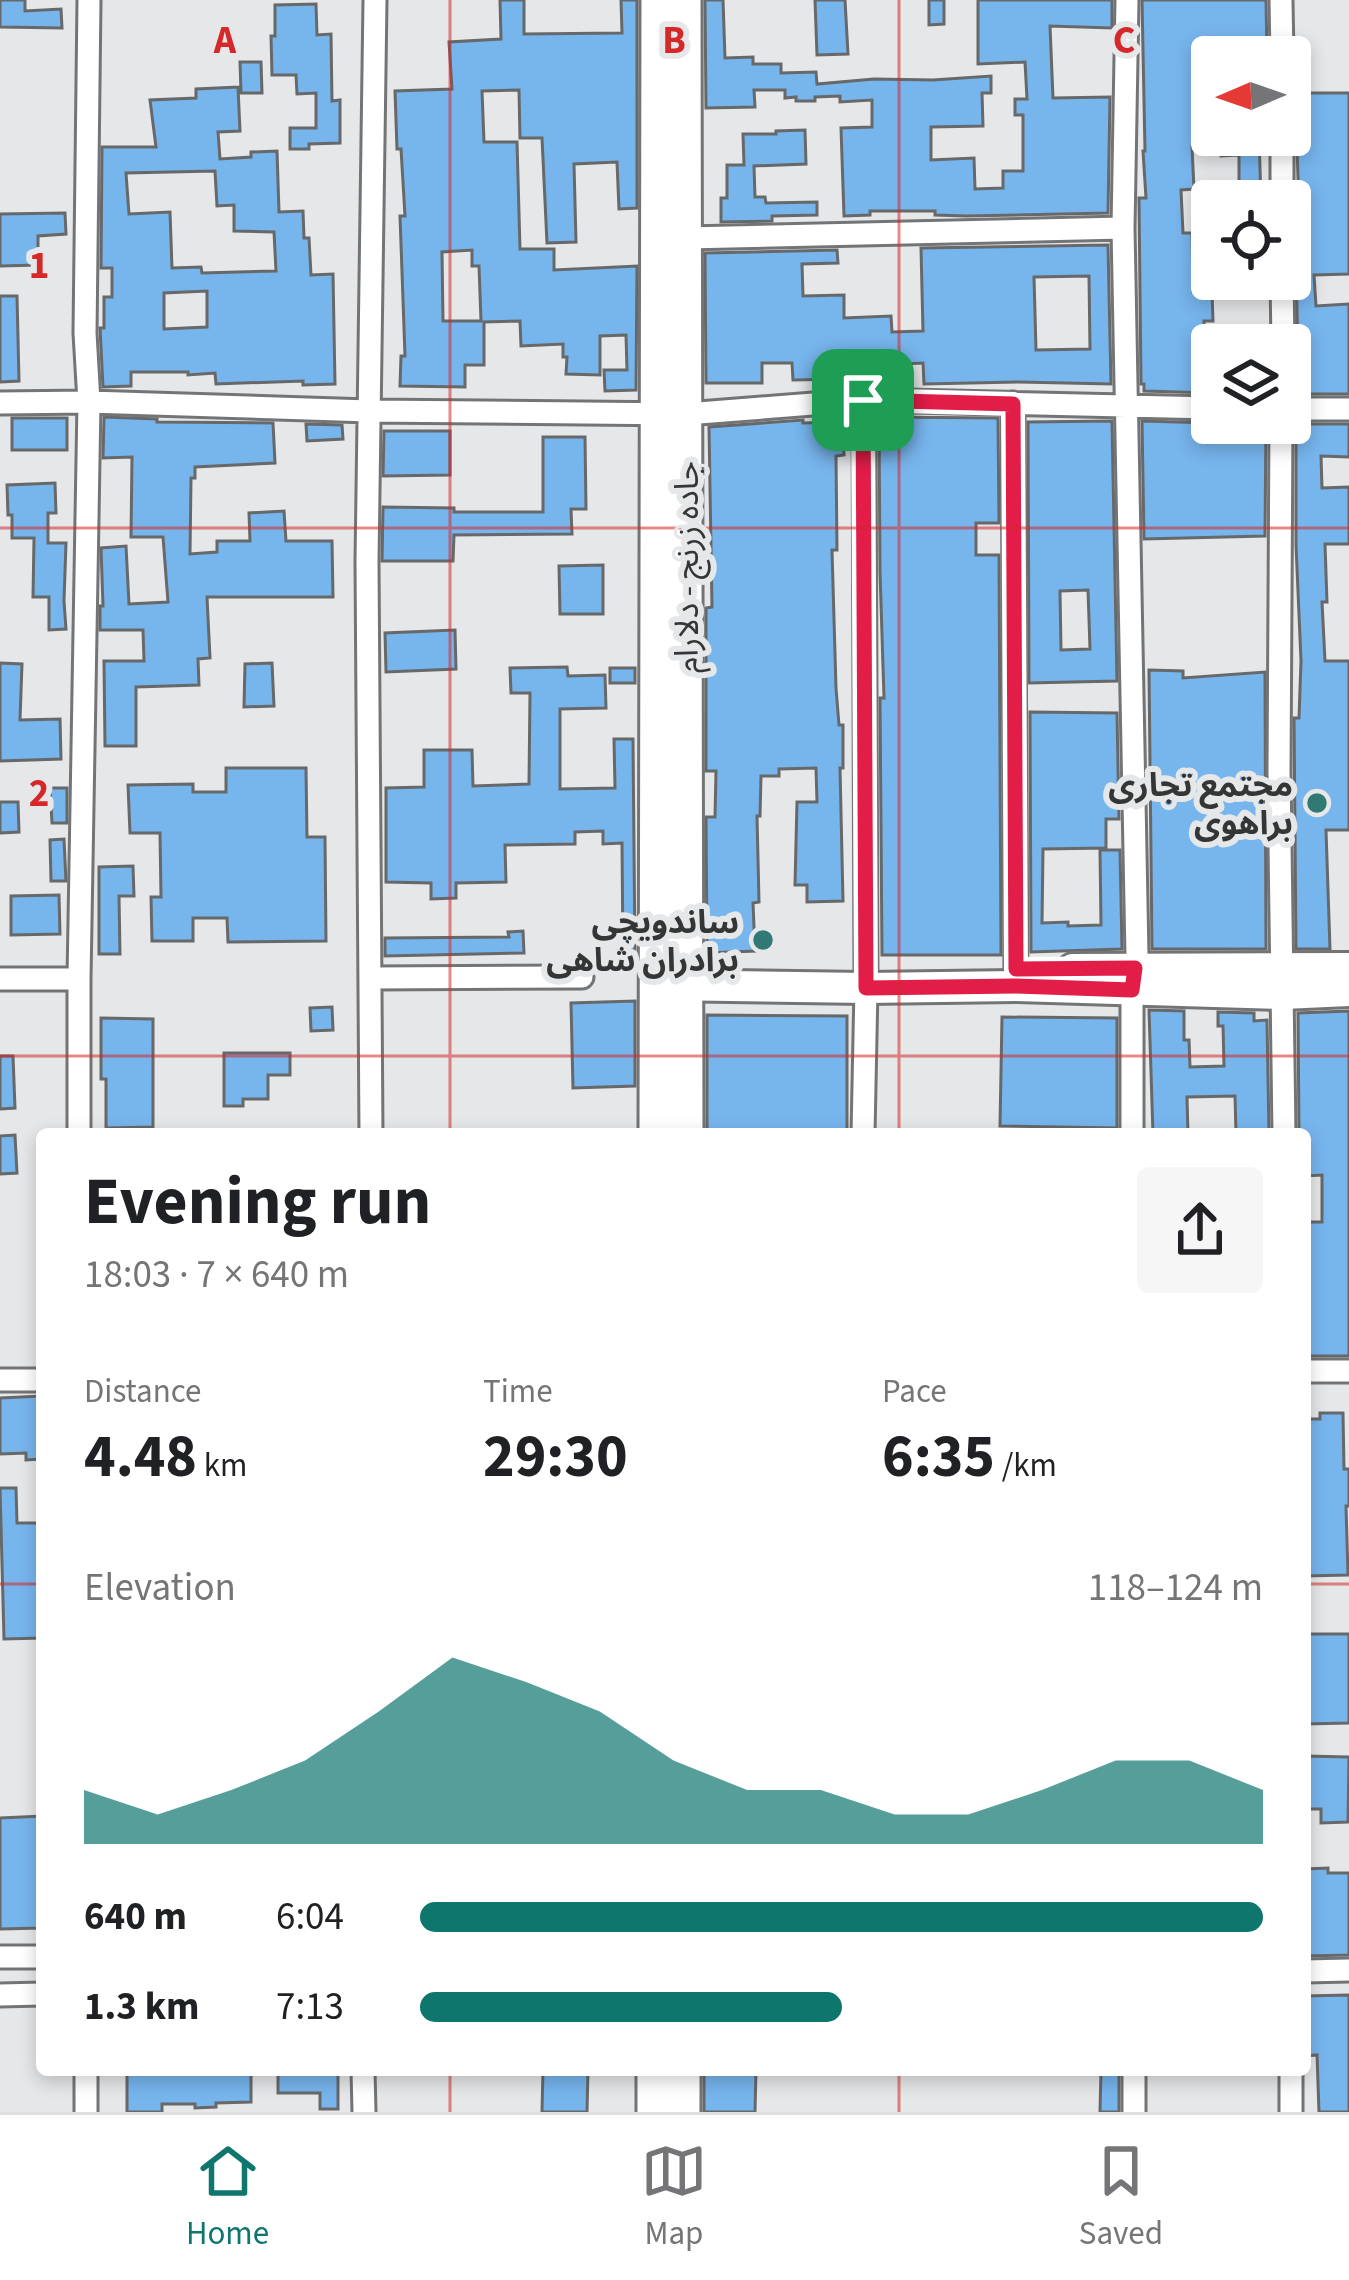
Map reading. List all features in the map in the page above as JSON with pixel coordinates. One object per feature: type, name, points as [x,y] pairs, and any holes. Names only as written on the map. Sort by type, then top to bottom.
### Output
[{"type":"highway","name":"جاده زرنج - دلارام","points":[[657,1128],[671,974],[671,413],[658,0]]},
{"type":"highway","name":"جاده زرنج - دلارام","points":[[671,413],[686,238],[684,0]]},
{"type":"highway","name":"جاده زرنج - دلارام","points":[[671,974],[685,1128]]},
{"type":"highway","points":[[654,2112],[655,2076]]},
{"type":"highway","points":[[683,2076],[683,2112]]},
{"type":"main road","points":[[1282,981],[1349,968]]},
{"type":"main road","points":[[671,974],[866,980],[1282,981],[1349,991]]},
{"type":"street","points":[[80,1128],[89,0]]},
{"type":"street","points":[[371,1128],[367,561],[374,0]]},
{"type":"street","points":[[1126,0],[1123,229],[1137,956],[1132,1128]]},
{"type":"street","points":[[1281,0],[1282,36]]},
{"type":"street","points":[[686,238],[1123,229]]},
{"type":"street","points":[[0,403],[671,413],[863,400],[1191,408]]},
{"type":"street","points":[[863,400],[863,1128]]},
{"type":"street","points":[[1013,404],[1016,977]]},
{"type":"street","points":[[1311,410],[1349,410]]},
{"type":"street","points":[[1281,444],[1283,1128]]},
{"type":"street","points":[[372,978],[581,977]]},
{"type":"street","points":[[0,980],[80,979]]},
{"type":"street","points":[[1311,1371],[1349,1372]]},
{"type":"street","points":[[0,1380],[36,1380]]},
{"type":"street","points":[[0,1957],[36,1957]]},
{"type":"street","points":[[1311,1971],[1349,1970]]},
{"type":"street","points":[[0,1995],[36,1994]]},
{"type":"street","points":[[86,2076],[86,2112]]},
{"type":"street","points":[[363,2076],[364,2112]]},
{"type":"street","points":[[1134,2076],[1134,2112]]},
{"type":"street","points":[[1291,2076],[1291,2112]]},
{"type":"building","points":[[0,0],[25,0],[25,11],[61,9],[62,28],[0,27]]},
{"type":"building","points":[[500,0],[524,0],[524,34],[622,33],[621,0],[637,0],[637,208],[619,209],[617,162],[574,164],[576,242],[547,243],[542,138],[520,138],[519,90],[482,91],[484,142],[517,142],[520,249],[554,249],[554,270],[637,266],[636,390],[605,391],[604,370],[627,370],[626,335],[600,336],[600,375],[566,374],[563,344],[521,346],[520,321],[484,322],[484,365],[465,365],[465,387],[400,386],[401,356],[405,356],[400,216],[405,216],[395,91],[452,89],[449,42],[501,39]],"holes":[[[472,250],[472,266],[479,266],[481,321],[443,321],[442,252]]]},
{"type":"building","points":[[705,0],[723,0],[725,58],[753,57],[753,64],[781,64],[781,73],[816,72],[817,84],[991,76],[991,93],[982,93],[983,126],[931,127],[931,160],[974,158],[975,189],[1003,188],[1003,171],[1023,171],[1023,115],[1015,115],[1015,99],[1027,99],[1025,62],[978,64],[978,0],[1112,0],[1112,28],[1050,26],[1053,98],[1110,97],[1108,213],[966,216],[870,211],[870,215],[844,216],[841,128],[872,127],[872,100],[840,102],[840,96],[796,101],[796,97],[785,98],[785,90],[754,90],[755,107],[706,108]]},
{"type":"building","points":[[815,0],[845,0],[848,54],[817,55]]},
{"type":"building","points":[[929,0],[944,0],[944,24],[929,25]]},
{"type":"building","points":[[1142,0],[1266,0],[1267,36],[1191,36],[1194,180],[1191,189],[1181,190],[1183,233],[1191,233],[1191,300],[1212,300],[1213,321],[1191,324],[1191,392],[1144,391],[1141,384],[1139,198],[1146,198]]},
{"type":"building","points":[[316,4],[317,35],[331,34],[332,101],[340,100],[340,143],[290,149],[290,128],[316,128],[316,93],[297,94],[296,75],[272,75],[275,5]]},
{"type":"building","points":[[240,62],[261,62],[262,93],[241,93]]},
{"type":"building","points":[[238,87],[240,131],[218,132],[220,159],[277,151],[279,212],[303,211],[311,275],[333,274],[335,384],[216,384],[215,373],[131,372],[131,386],[103,387],[100,328],[104,328],[104,297],[112,297],[112,268],[101,268],[102,147],[156,147],[150,100],[196,98],[196,89]],"holes":[[[215,171],[217,206],[234,205],[234,231],[274,232],[276,271],[202,273],[201,267],[172,268],[170,212],[129,214],[126,173]],[[207,291],[207,327],[164,329],[164,293]]]},
{"type":"building","points":[[1311,93],[1349,93],[1349,274],[1314,275],[1316,306],[1349,304],[1349,394],[1311,394],[1311,324],[1297,324],[1297,300],[1311,300],[1311,180],[1298,180],[1297,156],[1311,156]]},
{"type":"building","points":[[805,130],[806,164],[754,166],[755,197],[765,197],[766,203],[817,202],[817,215],[721,222],[727,165],[744,165],[743,134]]},
{"type":"building","points":[[1239,156],[1260,156],[1260,180],[1239,180]]},
{"type":"building","points":[[65,213],[66,234],[38,236],[38,265],[0,266],[0,214]]},
{"type":"building","points":[[1108,245],[1111,384],[924,384],[923,363],[881,365],[882,385],[845,386],[845,379],[793,380],[792,363],[762,363],[762,383],[706,383],[705,253],[837,250],[838,263],[802,264],[803,296],[844,295],[844,318],[891,316],[892,332],[923,331],[921,248]],"holes":[[[1089,276],[1090,349],[1036,350],[1034,277]]]},
{"type":"building","points":[[0,296],[17,296],[19,381],[0,382]]},
{"type":"building","points":[[104,417],[273,423],[275,463],[195,467],[190,554],[217,552],[217,541],[250,541],[249,513],[284,511],[286,541],[332,541],[333,597],[207,597],[210,658],[198,659],[199,685],[136,687],[136,746],[105,746],[104,661],[144,661],[143,630],[100,630],[101,548],[126,546],[129,604],[168,602],[163,537],[131,537],[132,457],[103,458]]},
{"type":"building","points":[[879,417],[998,418],[999,523],[976,523],[976,555],[999,555],[1001,955],[882,955]]},
{"type":"building","points":[[12,418],[67,418],[67,450],[12,450]]},
{"type":"building","points":[[1112,421],[1117,681],[1029,683],[1028,422]],"holes":[[[1088,590],[1090,649],[1061,650],[1060,591]]]},
{"type":"building","points":[[1142,421],[1191,422],[1191,444],[1266,444],[1265,536],[1144,539]]},
{"type":"building","points":[[843,422],[844,455],[836,456],[837,550],[832,550],[836,688],[839,725],[843,725],[843,901],[807,902],[807,885],[795,885],[797,802],[817,802],[816,768],[779,769],[779,776],[761,776],[759,902],[753,903],[755,951],[707,953],[706,817],[715,817],[716,771],[706,771],[706,608],[712,607],[709,427]]},
{"type":"building","points":[[306,424],[342,425],[343,439],[307,441]]},
{"type":"building","points":[[1311,424],[1349,424],[1349,457],[1321,456],[1322,488],[1349,487],[1349,544],[1325,544],[1327,602],[1322,602],[1325,661],[1349,661],[1349,830],[1326,830],[1330,949],[1296,949],[1294,718],[1299,718],[1301,661],[1296,444],[1311,444]]},
{"type":"building","points":[[384,431],[450,431],[450,475],[383,476]]},
{"type":"building","points":[[543,437],[585,437],[586,509],[571,509],[572,534],[454,535],[453,561],[382,561],[383,507],[543,512]]},
{"type":"building","points":[[55,483],[56,513],[48,513],[48,543],[66,543],[66,629],[49,630],[49,597],[33,597],[34,538],[12,538],[7,485]]},
{"type":"building","points":[[603,565],[603,614],[560,614],[559,566]]},
{"type":"building","points":[[455,630],[456,669],[386,672],[385,633]]},
{"type":"building","points":[[0,663],[22,664],[20,720],[60,719],[61,759],[0,761]]},
{"type":"building","points":[[272,663],[274,706],[244,707],[245,664]]},
{"type":"building","points":[[567,667],[568,676],[605,675],[606,708],[560,709],[560,789],[615,788],[614,739],[633,739],[635,956],[623,956],[622,843],[603,844],[603,831],[575,832],[575,844],[505,845],[506,882],[456,883],[456,898],[431,899],[431,883],[386,882],[386,788],[424,787],[424,750],[472,750],[473,786],[529,784],[530,693],[511,693],[510,668]]},
{"type":"building","points":[[610,668],[635,668],[635,683],[610,683]]},
{"type":"building","points":[[1149,670],[1183,671],[1183,678],[1265,672],[1266,949],[1152,949]]},
{"type":"building","points":[[1030,712],[1117,713],[1119,819],[1106,819],[1106,848],[1043,849],[1042,923],[1101,925],[1100,850],[1120,850],[1122,949],[1031,952]]},
{"type":"building","points":[[226,768],[306,768],[307,837],[325,837],[326,941],[228,942],[227,918],[193,918],[193,941],[152,941],[151,897],[161,897],[160,833],[130,833],[128,785],[193,784],[193,792],[226,792]]},
{"type":"building","points":[[50,788],[67,788],[67,823],[52,823]]},
{"type":"building","points":[[0,802],[18,802],[19,832],[0,833]]},
{"type":"building","points":[[64,839],[66,881],[51,881],[50,840]]},
{"type":"building","points":[[133,866],[134,896],[119,896],[120,954],[99,954],[99,867]]},
{"type":"building","points":[[59,895],[60,934],[11,935],[11,896]]},
{"type":"building","points":[[523,931],[524,953],[385,956],[385,938],[509,937],[508,932]]},
{"type":"building","points":[[635,1001],[635,1086],[573,1088],[571,1003]]},
{"type":"building","points":[[332,1007],[333,1030],[311,1031],[310,1008]]},
{"type":"building","points":[[1149,1010],[1184,1011],[1190,1067],[1224,1066],[1218,1012],[1254,1013],[1254,1021],[1267,1020],[1269,1128],[1236,1128],[1235,1096],[1187,1097],[1188,1128],[1153,1128]]},
{"type":"building","points":[[1349,1011],[1349,1356],[1311,1356],[1311,1222],[1322,1222],[1322,1175],[1311,1176],[1311,1128],[1299,1128],[1298,1013]]},
{"type":"building","points":[[707,1015],[847,1016],[847,1128],[707,1128]]},
{"type":"building","points":[[1002,1017],[1117,1018],[1117,1128],[1000,1126]]},
{"type":"building","points":[[101,1018],[153,1019],[153,1127],[106,1128]]},
{"type":"building","points":[[224,1053],[290,1053],[290,1075],[268,1075],[268,1099],[243,1099],[243,1106],[224,1106]]},
{"type":"building","points":[[0,1056],[13,1056],[15,1108],[0,1109]]},
{"type":"building","points":[[15,1135],[17,1173],[0,1174],[0,1136]]},
{"type":"building","points":[[36,1396],[36,1459],[26,1460],[26,1453],[0,1454],[0,1398]]},
{"type":"building","points":[[1320,1413],[1343,1413],[1344,1469],[1349,1469],[1348,1575],[1311,1576],[1311,1419],[1320,1419]]},
{"type":"building","points":[[0,1488],[16,1488],[17,1523],[36,1523],[36,1638],[4,1639]]},
{"type":"building","points":[[1311,1634],[1349,1634],[1349,1723],[1311,1724]]},
{"type":"building","points":[[1311,1756],[1349,1757],[1348,1822],[1321,1823],[1321,1809],[1311,1809]]},
{"type":"building","points":[[36,1816],[36,1928],[0,1929],[0,1818]]},
{"type":"building","points":[[1311,1869],[1349,1873],[1349,1955],[1311,1956]]},
{"type":"building","points":[[1349,1995],[1349,2112],[1319,2112],[1317,2055],[1311,2056],[1311,1996]]},
{"type":"building","points":[[127,2076],[251,2076],[251,2102],[195,2108],[195,2104],[162,2104],[162,2112],[127,2112]]},
{"type":"building","points":[[278,2076],[338,2076],[338,2109],[320,2109],[320,2093],[278,2093]]},
{"type":"building","points":[[543,2076],[588,2076],[587,2112],[542,2112]]},
{"type":"building","points":[[704,2076],[756,2076],[755,2112],[704,2112]]},
{"type":"building","points":[[1101,2076],[1119,2076],[1119,2112],[1100,2112]]},
{"type":"place","name":"مجتمع تجاری براهوی","points":[[1317,803]]},
{"type":"place","name":"ساندویچی برادران شاهی","points":[[763,940]]},
{"type":"route","points":[[863,400],[1013,404],[1016,969],[1135,968],[1132,990],[866,988],[863,400]]}]
